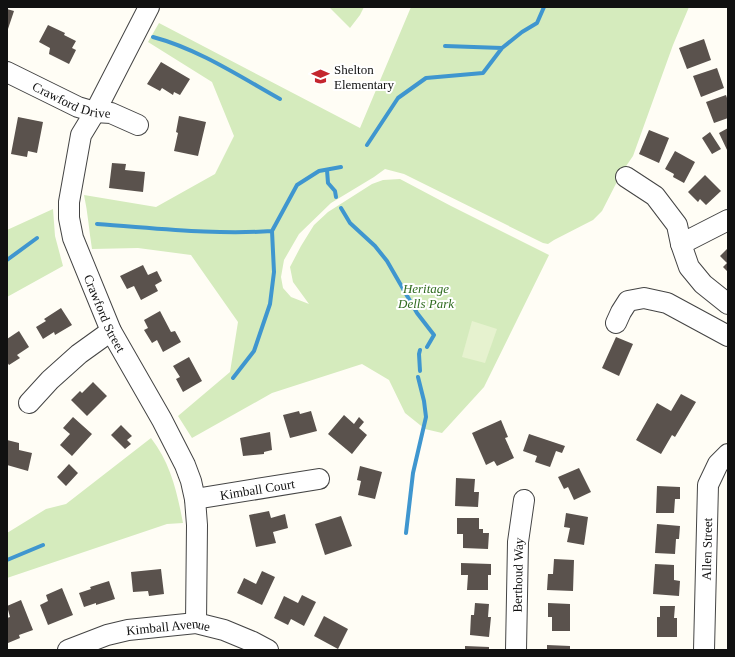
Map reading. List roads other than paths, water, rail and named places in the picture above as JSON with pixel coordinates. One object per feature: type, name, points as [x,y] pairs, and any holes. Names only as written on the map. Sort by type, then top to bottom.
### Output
[{"type":"street","name":"Crawford Street","points":[[149,7],[81,136],[69,202],[69,218],[73,238],[111,331],[180,454],[191,481],[195,499],[197,564],[196,623]]},
{"type":"street","name":"Crawford Drive","points":[[7,72],[78,107],[95,112],[111,112],[138,124]]},
{"type":"street","points":[[626,177],[654,196],[677,225],[681,244],[689,267],[702,284],[728,304]]},
{"type":"street","points":[[681,244],[728,220]]},
{"type":"street","points":[[616,323],[628,302],[644,298],[667,303],[728,336]]},
{"type":"street","points":[[29,403],[50,380],[79,354],[111,331]]},
{"type":"street","name":"Allen Street","points":[[704,650],[708,485],[718,464],[728,454]]},
{"type":"street","name":"Kimball Court","points":[[195,499],[319,479]]},
{"type":"street","name":"Berthoud Way","points":[[516,650],[518,542],[524,500]]},
{"type":"street","name":"Kimball Avenue","points":[[68,650],[107,635],[128,630],[196,623],[224,630],[268,650]]},
{"type":"waterway","points":[[367,145],[398,98],[426,78],[483,73],[502,48],[522,32],[537,23],[544,7]]},
{"type":"waterway","points":[[153,37],[170,42],[202,56],[234,72],[280,99]]},
{"type":"waterway","points":[[445,46],[502,48]]},
{"type":"waterway","points":[[233,378],[254,351],[270,304],[274,272],[272,231],[297,185],[319,171],[341,167]]},
{"type":"waterway","points":[[327,170],[328,183],[335,191],[336,197]]},
{"type":"waterway","points":[[341,208],[350,223],[375,246],[387,261],[417,313],[434,335],[427,347]]},
{"type":"waterway","points":[[97,224],[207,232],[272,231]]},
{"type":"waterway","points":[[7,260],[37,238]]},
{"type":"waterway","points":[[420,350],[420,371]]},
{"type":"waterway","points":[[406,533],[413,473],[426,417],[418,377]]},
{"type":"waterway","points":[[7,560],[43,545]]},
{"type":"place","name":"Shelton Elementary","points":[[321,76]]},
{"type":"park label","name":"Heritage Dells Park","points":[[426,296]]}]
